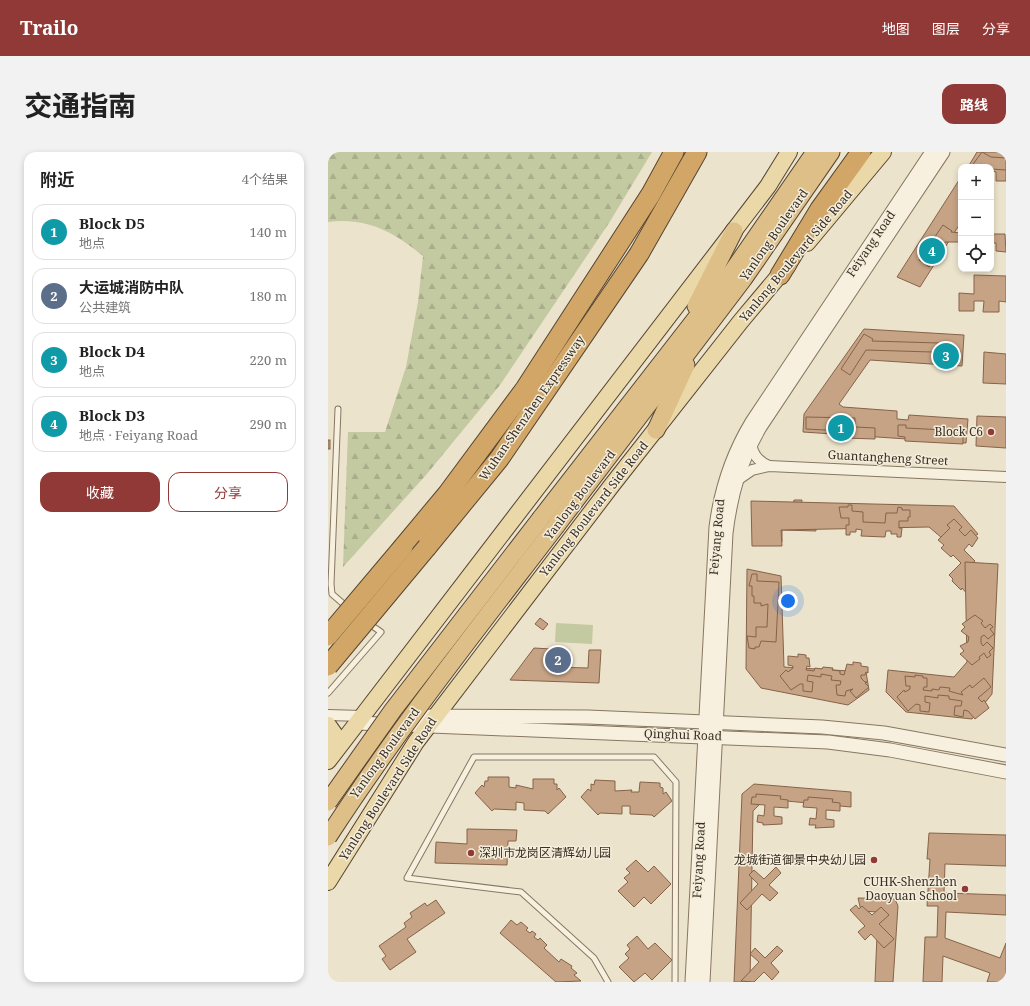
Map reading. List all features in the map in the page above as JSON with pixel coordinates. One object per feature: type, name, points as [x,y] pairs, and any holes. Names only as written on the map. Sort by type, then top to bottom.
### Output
[{"type":"highway","name":"Wuhan-Shenzhen Expressway","points":[[328,636],[448,493],[525,389],[651,194],[674,152]]},
{"type":"highway","name":"Wuhan-Shenzhen Expressway","points":[[328,666],[427,547],[508,446],[639,254],[697,152]]},
{"type":"highway","name":"Yanlong Boulevard","points":[[328,802],[393,710],[676,345],[757,237],[815,152]]},
{"type":"highway","name":"Yanlong Boulevard","points":[[328,837],[361,784],[396,735],[777,233],[831,152]]},
{"type":"highway","points":[[780,275],[820,209],[861,152]]},
{"type":"highway","points":[[676,345],[734,231]]},
{"type":"highway","points":[[656,430],[700,336]]},
{"type":"main road","points":[[331,756],[734,231],[768,186],[790,152]]},
{"type":"main road","name":"Yanlong Boulevard Side Road","points":[[328,882],[416,742],[656,430],[780,275],[883,152]]},
{"type":"main road","points":[[328,725],[334,735],[331,756]]},
{"type":"street","name":"Feiyang Road","points":[[711,722],[716,527],[720,495],[730,465],[752,422],[932,152]]},
{"type":"street","name":"Feiyang Road","points":[[692,982],[726,533],[732,494],[751,443],[943,152]]},
{"type":"street","points":[[751,443],[756,457],[762,463],[769,466]]},
{"type":"street","name":"Guantangheng Street","points":[[736,482],[752,470],[769,466],[1006,477]]},
{"type":"street","points":[[328,715],[360,719]]},
{"type":"street","name":"Qinghui Road","points":[[433,721],[588,716],[852,729],[1003,753]]},
{"type":"street","name":"Qinghui Road","points":[[360,719],[433,721],[857,745],[1006,772]]},
{"type":"street","points":[[328,722],[360,719]]},
{"type":"street","name":"Feiyang Road","points":[[703,982],[710,736]]},
{"type":"lane","points":[[338,409],[331,584],[332,594],[339,602],[357,615]]},
{"type":"lane","points":[[328,694],[381,632],[363,619]]},
{"type":"lane","points":[[608,982],[594,958],[521,892],[407,878],[474,757],[654,757],[676,782],[675,982]]},
{"type":"green space","points":[[328,152],[652,152],[609,223],[500,385],[426,475],[343,567],[348,432],[385,432],[406,367],[418,302],[423,256],[390,233],[368,224],[342,221],[328,222]]},
{"type":"green space","points":[[556,623],[593,625],[592,644],[555,642]]},
{"type":"building","points":[[977,152],[1006,152],[1006,181],[996,181],[994,164],[970,164]]},
{"type":"building","points":[[982,152],[991,157],[1006,158],[1006,170],[994,169],[994,164],[973,164]]},
{"type":"building","points":[[958,182],[958,227],[920,287],[897,277]]},
{"type":"building","points":[[943,225],[952,231],[951,232],[958,233],[958,242],[945,242],[929,267],[919,260]]},
{"type":"building","points":[[994,234],[1005,234],[1006,252],[996,251],[996,243],[994,243]]},
{"type":"building","points":[[974,275],[1006,276],[1006,302],[999,301],[999,312],[983,312],[984,301],[974,301],[974,311],[959,311],[959,293],[974,294]]},
{"type":"building","points":[[864,329],[964,335],[962,366],[870,360],[839,404],[843,407],[897,411],[897,419],[908,420],[909,415],[968,419],[966,443],[803,432],[804,414]]},
{"type":"building","points":[[864,334],[873,339],[872,341],[939,343],[939,351],[960,351],[960,360],[932,359],[932,352],[866,350],[850,375],[841,369]]},
{"type":"building","points":[[984,352],[1006,354],[1006,384],[983,383]]},
{"type":"building","name":"Block C6","points":[[977,416],[1006,417],[1006,448],[976,446]]},
{"type":"building","points":[[806,417],[855,418],[855,427],[875,428],[875,439],[844,438],[845,431],[806,429]]},
{"type":"building","points":[[898,425],[906,425],[906,428],[963,431],[963,444],[905,441],[905,437],[898,436]]},
{"type":"building","points":[[328,440],[330,440],[330,449],[328,449]]},
{"type":"building","points":[[794,500],[802,500],[801,508],[809,509],[809,503],[825,505],[824,511],[821,511],[821,514],[817,514],[817,517],[815,516],[816,531],[782,530],[782,542],[772,541],[772,544],[762,544],[760,532],[762,532],[765,527],[761,527],[761,525],[757,524],[757,518],[760,518],[763,513],[767,513],[767,521],[776,521],[776,517],[782,517],[787,519],[787,522],[792,522],[792,518],[801,518],[798,511],[792,511]]},
{"type":"building","points":[[751,501],[954,506],[978,534],[955,549],[929,527],[781,530],[782,546],[752,546]]},
{"type":"building","points":[[848,505],[852,505],[852,511],[863,512],[863,522],[885,523],[886,513],[897,513],[898,507],[902,508],[902,510],[910,510],[910,517],[908,517],[908,521],[899,521],[899,528],[902,528],[901,537],[897,537],[897,534],[891,534],[891,531],[886,531],[885,537],[861,536],[862,530],[856,529],[856,532],[850,532],[850,535],[846,535],[846,525],[849,525],[849,518],[841,518],[839,507],[848,507]]},
{"type":"building","points":[[954,519],[962,527],[959,530],[965,536],[971,530],[978,538],[972,547],[969,544],[964,550],[975,561],[971,564],[977,569],[983,563],[987,567],[983,571],[988,576],[984,580],[981,578],[979,580],[981,582],[968,595],[962,588],[961,590],[952,581],[953,579],[949,575],[961,563],[953,555],[951,557],[941,548],[944,545],[938,540],[950,528],[947,525]]},
{"type":"building","points":[[965,562],[998,564],[992,694],[972,719],[906,712],[886,692],[888,670],[954,677],[967,662]]},
{"type":"building","points":[[747,569],[781,576],[784,667],[866,672],[869,690],[848,705],[761,688],[746,669]]},
{"type":"building","points":[[752,574],[757,574],[757,581],[779,582],[776,642],[761,641],[759,647],[755,647],[755,649],[749,648],[747,636],[756,637],[756,627],[767,627],[768,604],[761,606],[761,603],[754,603],[752,586],[749,586]]},
{"type":"building","points":[[975,615],[983,621],[981,623],[985,628],[990,624],[993,627],[990,629],[994,634],[988,639],[984,635],[981,637],[981,643],[983,646],[987,642],[993,648],[989,652],[991,655],[987,658],[984,653],[979,657],[980,659],[972,665],[960,654],[964,651],[960,646],[968,642],[969,637],[961,631],[965,627],[962,624]]},
{"type":"building","points":[[540,618],[548,624],[543,630],[535,624]]},
{"type":"building","points":[[534,648],[551,649],[551,667],[588,668],[589,650],[601,650],[599,683],[510,680]]},
{"type":"building","points":[[798,654],[806,655],[806,658],[809,658],[810,667],[807,666],[806,670],[814,671],[815,668],[822,669],[823,667],[833,668],[832,670],[840,671],[840,674],[844,675],[847,664],[853,665],[853,662],[861,663],[861,666],[868,667],[868,673],[866,672],[865,675],[861,675],[861,678],[867,682],[865,683],[869,687],[856,698],[850,691],[853,689],[846,691],[845,696],[837,695],[836,685],[840,685],[841,681],[831,680],[832,676],[821,674],[821,677],[808,675],[807,681],[813,682],[812,692],[803,691],[803,684],[800,684],[791,690],[780,676],[786,670],[788,672],[793,668],[793,666],[788,665],[788,656],[798,657]]},
{"type":"building","points":[[915,675],[927,678],[927,687],[924,687],[923,690],[939,690],[940,687],[950,688],[949,691],[963,695],[961,692],[970,685],[972,688],[984,678],[991,687],[978,698],[982,702],[984,700],[989,708],[975,719],[968,711],[964,710],[963,717],[954,715],[955,706],[961,706],[962,701],[949,699],[949,696],[938,695],[938,698],[925,696],[925,702],[930,703],[929,712],[920,711],[920,705],[916,704],[908,711],[897,697],[904,690],[905,692],[910,689],[910,686],[906,686],[905,676],[915,677]]},
{"type":"building","points":[[488,777],[509,777],[509,787],[516,788],[516,785],[533,789],[533,779],[554,779],[554,784],[557,784],[557,790],[559,788],[566,797],[548,814],[545,811],[524,810],[524,803],[516,802],[516,810],[494,809],[492,811],[475,793],[482,785],[484,787],[485,781],[488,781]]},
{"type":"building","points":[[595,780],[615,781],[615,791],[632,790],[631,792],[639,792],[640,782],[660,783],[660,787],[663,788],[663,794],[666,792],[672,801],[654,817],[652,815],[630,814],[630,806],[622,806],[622,814],[600,813],[598,815],[581,797],[588,789],[591,791],[591,784],[594,785]]},
{"type":"building","points":[[754,784],[851,792],[851,807],[765,799],[753,811],[750,982],[734,982],[742,794]]},
{"type":"building","points":[[756,794],[781,796],[780,799],[788,800],[788,808],[774,807],[774,816],[782,817],[782,824],[763,825],[763,823],[757,822],[758,815],[764,816],[765,805],[751,804],[752,797],[756,797]]},
{"type":"building","points":[[808,797],[833,799],[832,802],[840,803],[840,811],[826,810],[826,819],[834,820],[834,827],[815,828],[816,825],[809,825],[810,818],[816,819],[817,808],[803,807],[804,800],[808,800]]},
{"type":"building","name":"深圳市龙岗区清辉幼儿园","points":[[467,829],[517,830],[516,841],[508,841],[507,865],[435,863],[436,842],[467,844]]},
{"type":"building","points":[[929,833],[1006,835],[1006,866],[945,864],[944,893],[1006,895],[1006,915],[946,912],[945,938],[1000,958],[1006,943],[1006,982],[987,982],[990,973],[943,956],[942,982],[923,982],[925,937],[937,937],[938,906],[927,906],[930,859],[927,859]]},
{"type":"building","points":[[636,860],[648,872],[654,866],[671,884],[651,904],[644,897],[634,907],[618,891],[628,882],[624,878],[630,873],[626,869]]},
{"type":"building","points":[[776,867],[781,873],[769,885],[778,893],[770,901],[762,894],[747,910],[740,903],[758,884],[749,875],[754,870],[764,879]]},
{"type":"building","points":[[858,898],[895,899],[898,906],[893,982],[875,982],[878,912],[861,911]]},
{"type":"building","points":[[436,900],[445,913],[407,939],[416,952],[390,970],[382,959],[386,956],[379,946],[406,927],[404,923],[412,917],[410,913],[425,903],[427,906]]},
{"type":"building","points":[[856,905],[859,909],[862,906],[872,915],[881,907],[889,915],[879,924],[894,939],[884,948],[871,934],[865,940],[858,932],[865,926],[850,910]]},
{"type":"building","points":[[511,920],[517,925],[521,922],[528,928],[526,930],[530,933],[532,931],[536,934],[534,937],[538,940],[540,938],[547,945],[544,948],[559,962],[561,959],[572,966],[571,968],[577,973],[574,975],[581,981],[556,982],[500,933]]},
{"type":"building","points":[[637,936],[648,949],[655,943],[672,960],[652,980],[645,973],[634,982],[619,967],[629,958],[625,954],[630,949],[627,945]]},
{"type":"building","points":[[777,946],[783,951],[771,963],[779,972],[772,980],[764,972],[754,982],[741,981],[759,962],[750,954],[755,948],[765,958]]},
{"type":"place","name":"Block D3","points":[[932,251]]},
{"type":"place","name":"Block D4","points":[[946,356]]},
{"type":"place","name":"Block D5","points":[[841,428]]},
{"type":"place","name":"Block C6","points":[[991,432]]},
{"type":"place","name":"大运城消防中队","points":[[558,660]]},
{"type":"place","name":"深圳市龙岗区清辉幼儿园","points":[[471,853]]},
{"type":"place","name":"龙城街道御景中央幼儿园","points":[[874,860]]},
{"type":"place","name":"CUHK-Shenzhen Daoyuan School","points":[[965,889]]}]
